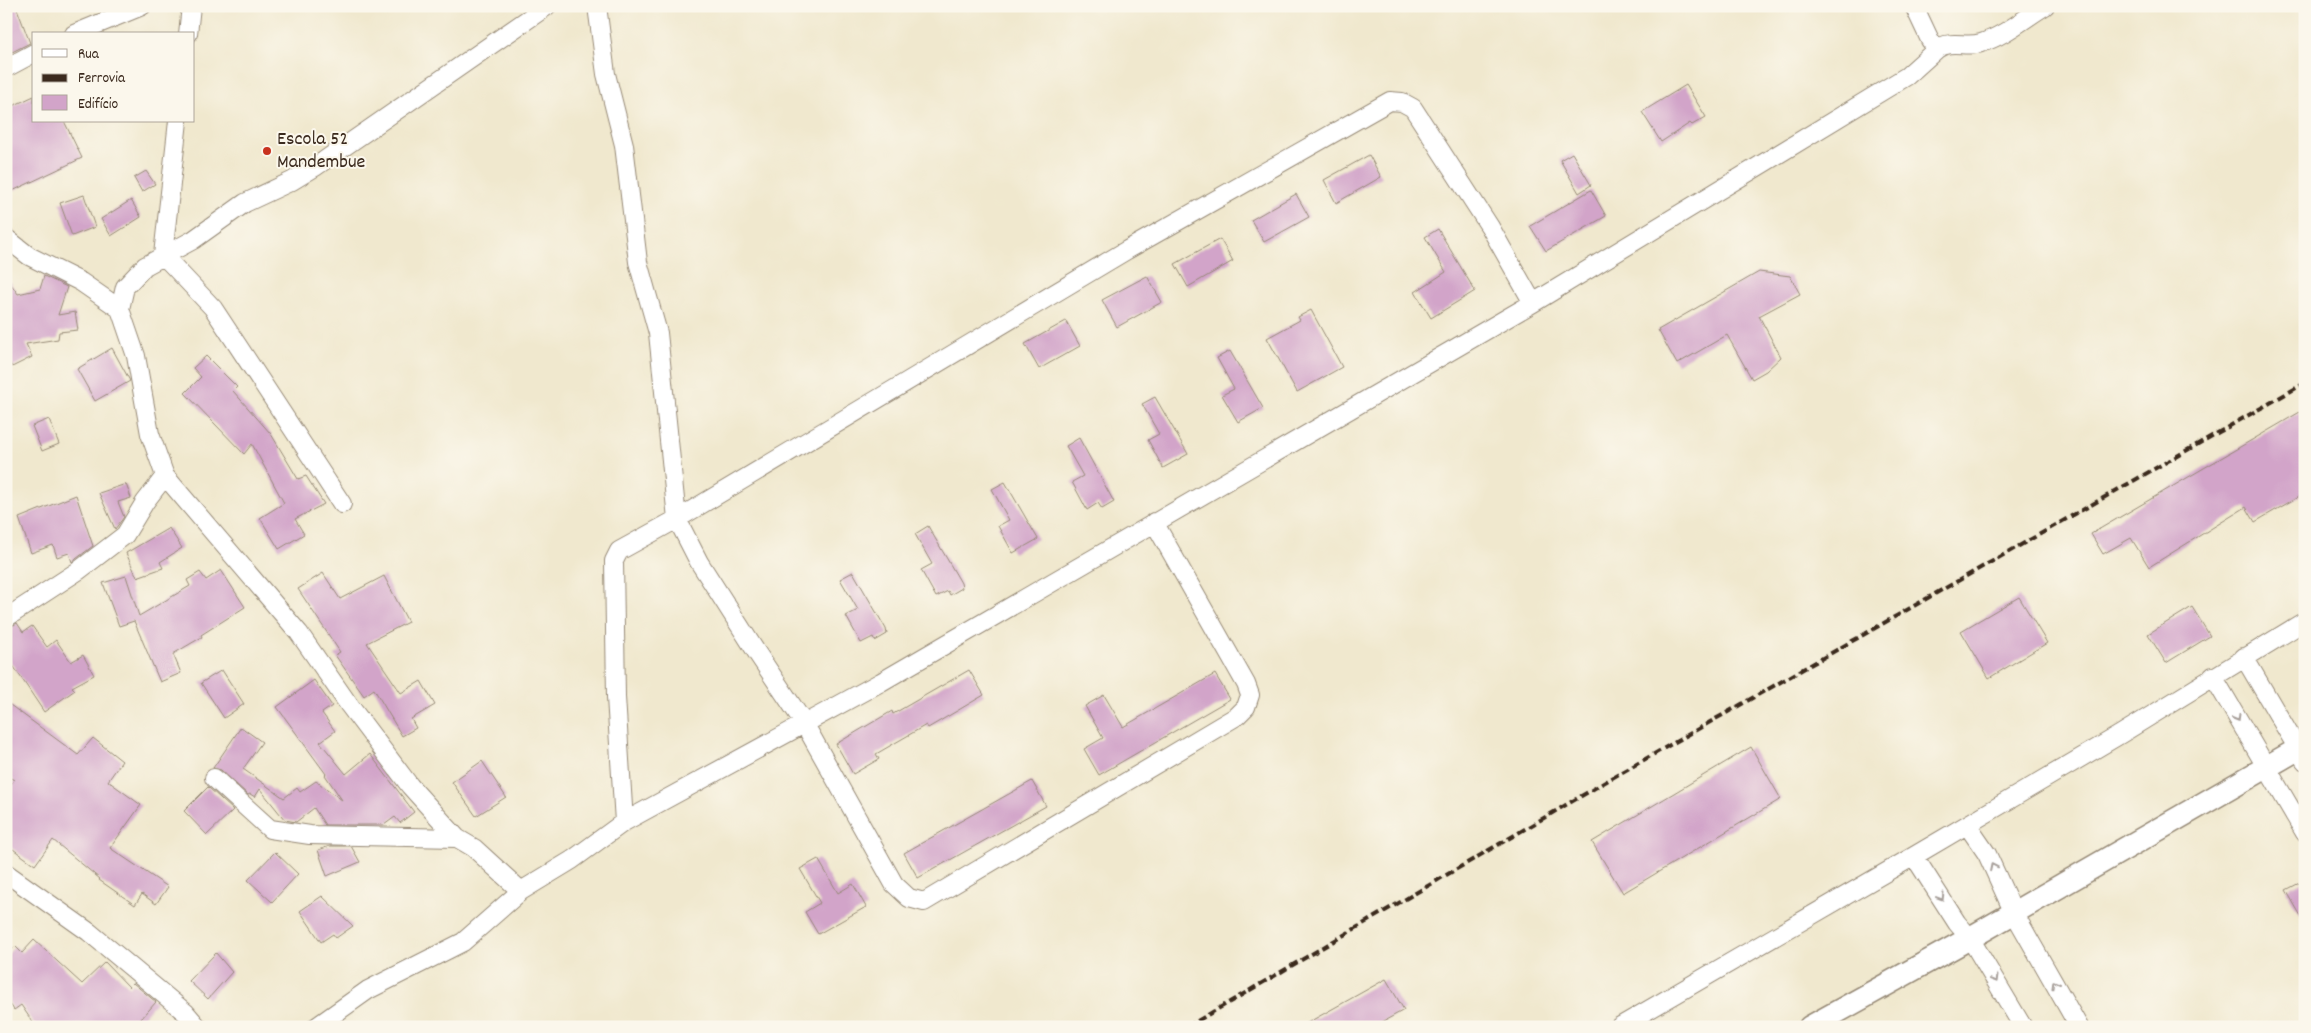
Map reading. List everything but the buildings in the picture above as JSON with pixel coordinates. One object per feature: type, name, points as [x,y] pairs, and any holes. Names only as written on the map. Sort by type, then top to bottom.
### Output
[{"type":"street","points":[[79,32],[142,6]]},
{"type":"street","points":[[188,32],[191,6]]},
{"type":"street","points":[[521,891],[474,848],[457,838],[410,786],[349,705],[299,633],[165,476],[150,434],[136,356],[120,309],[125,287],[145,266],[192,240],[245,203],[292,181],[314,167],[546,6]]},
{"type":"street","points":[[597,6],[606,74],[624,145],[638,262],[658,333],[677,519],[704,570],[804,723],[894,884],[909,898],[924,902],[1237,716],[1246,707],[1250,695],[1246,684],[1154,522]]},
{"type":"street","points":[[1914,6],[1937,49]]},
{"type":"street","points":[[316,1027],[368,990],[463,942],[521,891],[572,860],[624,822],[881,682],[1533,303],[1908,76],[1943,44],[1970,45],[1989,40],[2045,6]]},
{"type":"street","points":[[6,68],[32,55]]},
{"type":"street","points":[[624,822],[616,688],[614,561],[619,551],[677,519],[1127,250],[1390,101],[1402,102],[1413,108],[1490,227],[1533,303]]},
{"type":"street","points":[[178,122],[163,255],[213,308],[342,504]]},
{"type":"street","points":[[6,238],[29,256],[81,282],[120,309]]},
{"type":"street","points":[[6,618],[78,571],[125,535],[144,502],[165,476]]},
{"type":"street","points":[[1621,1026],[1967,825],[2120,734],[2244,656],[2305,621]]},
{"type":"street","points":[[1810,1027],[1970,938],[2013,911],[2265,766],[2302,752],[2244,656]]},
{"type":"street","points":[[2213,676],[2305,833]]},
{"type":"street","points":[[214,778],[270,829],[310,835],[457,838]]},
{"type":"street","points":[[1967,825],[1987,854],[2013,911],[2079,1027]]},
{"type":"street","points":[[1914,856],[1956,923],[1970,938],[2023,1027]]},
{"type":"street","points":[[6,873],[89,932],[186,1013],[198,1027]]},
{"type":"railway","points":[[1187,1027],[1612,778],[2305,383]]},
{"type":"place","name":"Escola 52 Mandembue","points":[[267,151]]}]
